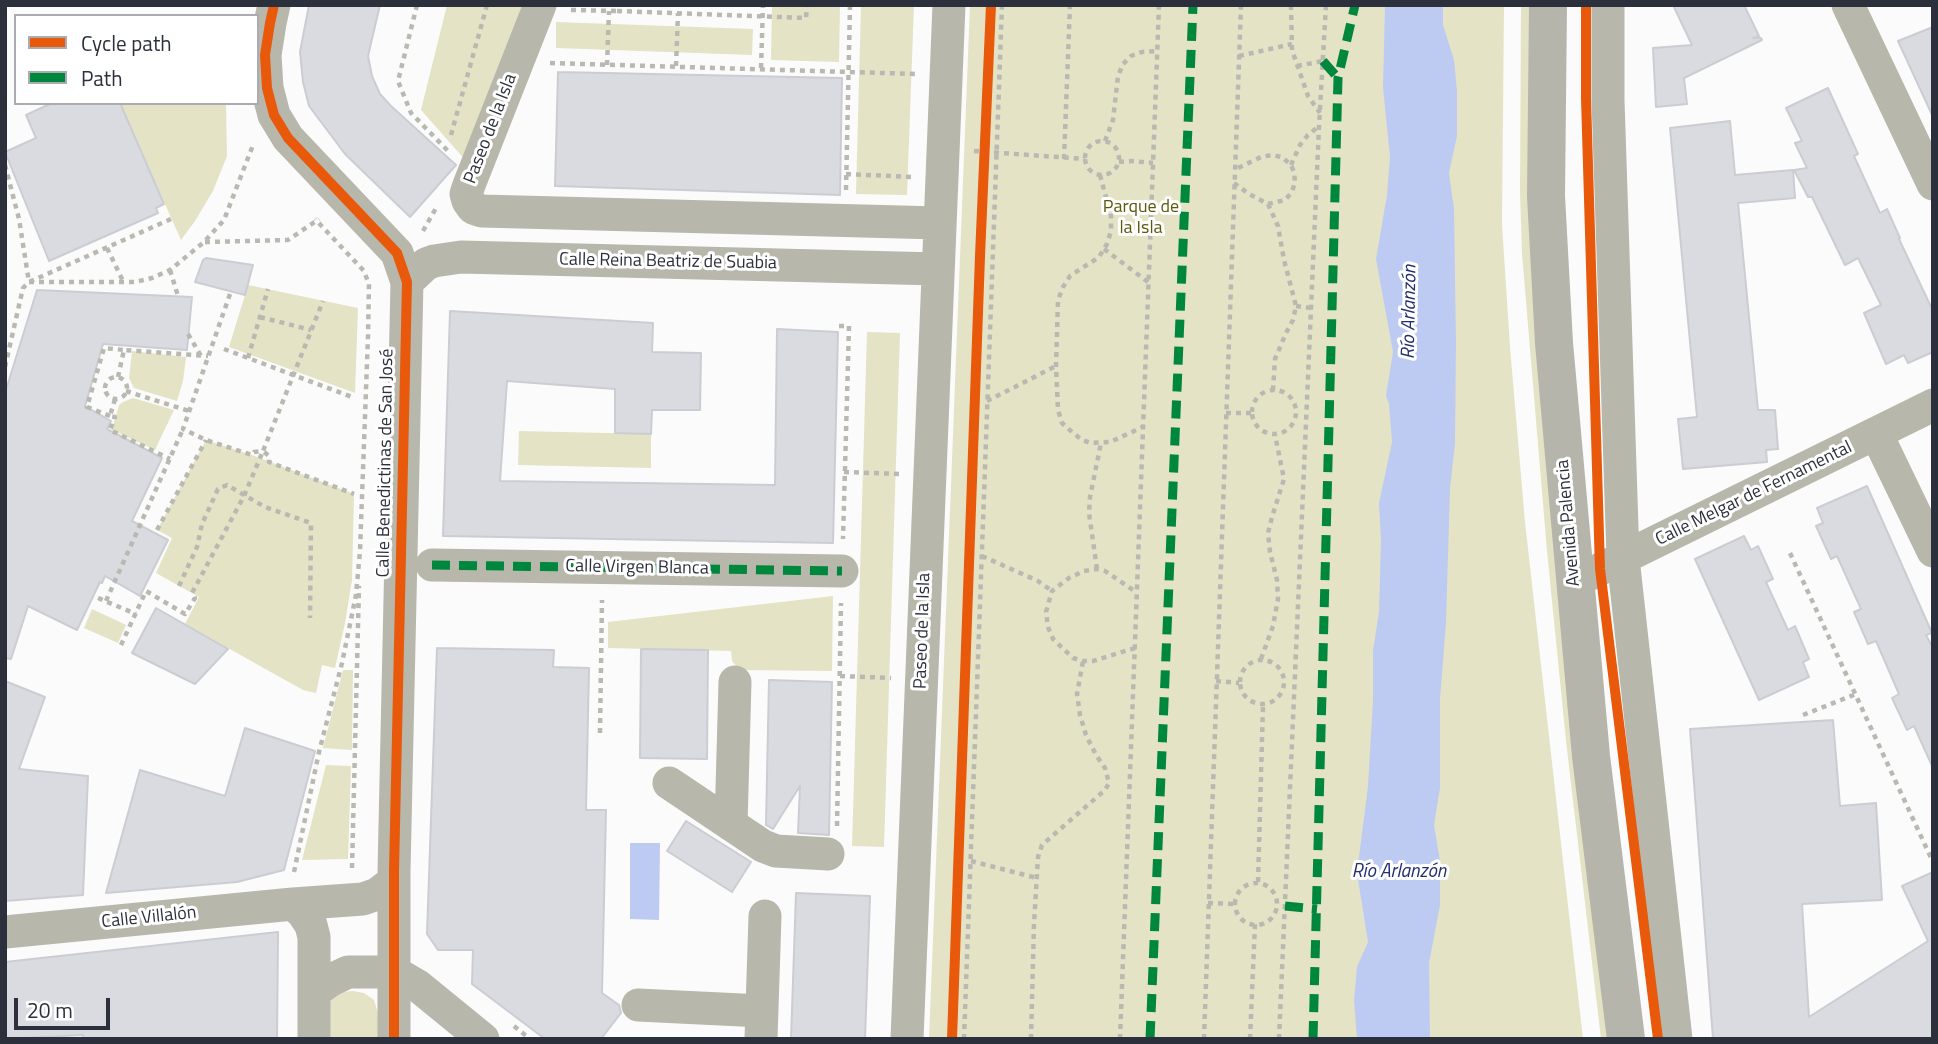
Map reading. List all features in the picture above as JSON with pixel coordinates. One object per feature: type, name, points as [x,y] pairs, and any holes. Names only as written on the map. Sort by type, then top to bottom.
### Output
[{"type":"highway","name":"Avenida Palencia","points":[[1554,8],[1546,196],[1556,368],[1591,756],[1626,1039]]},
{"type":"street","name":"Calle Benedictinas de San José","points":[[274,5],[265,55],[267,88],[274,115],[288,138],[397,253],[407,282],[394,881],[394,1039]]},
{"type":"street","name":"Paseo de la Isla","points":[[907,1039],[949,5]]},
{"type":"street","points":[[1608,5],[1608,100],[1623,558],[1676,1039]]},
{"type":"street","points":[[1848,5],[1933,184]]},
{"type":"street","name":"Paseo de la Isla","points":[[554,8],[469,185],[468,201],[473,208],[482,211],[939,223]]},
{"type":"street","name":"Calle Reina Beatriz de Suabia","points":[[407,282],[426,264],[461,257],[937,269]]},
{"type":"street","name":"Calle Melgar de Fernamental","points":[[1574,582],[1933,405]]},
{"type":"street","points":[[1876,433],[1933,551]]},
{"type":"street","name":"Calle Virgen Blanca","points":[[432,565],[842,571]]},
{"type":"street","points":[[731,825],[735,682]]},
{"type":"street","points":[[669,783],[763,846],[776,851],[828,854]]},
{"type":"street","name":"Calle Villalón","points":[[5,932],[292,894],[363,899],[377,894],[394,881]]},
{"type":"street","points":[[292,894],[311,925],[314,937],[314,1039]]},
{"type":"street","points":[[638,1005],[761,1025],[765,916]]},
{"type":"street","points":[[314,992],[348,972],[394,972],[496,1031]]},
{"type":"path","points":[[417,5],[398,81],[411,113],[454,157]]},
{"type":"path","points":[[446,149],[487,5]]},
{"type":"path","points":[[761,68],[763,5]]},
{"type":"path","points":[[554,8],[617,8],[806,18],[807,5]]},
{"type":"path","points":[[846,202],[850,5]]},
{"type":"path","points":[[987,99],[991,5]]},
{"type":"path","points":[[964,1039],[987,401],[990,152],[1002,5]]},
{"type":"path","points":[[1064,159],[1070,5]]},
{"type":"path","points":[[1120,1039],[1159,5]]},
{"type":"path","points":[[1204,1039],[1241,5]]},
{"type":"path","points":[[1291,5],[1292,44],[1297,65],[1308,96],[1320,113]]},
{"type":"path","points":[[1279,1039],[1326,5]]},
{"type":"path","points":[[607,65],[609,10]]},
{"type":"path","points":[[676,66],[678,13]]},
{"type":"path","points":[[1239,56],[1292,44]]},
{"type":"path","points":[[1105,141],[1113,120],[1118,76],[1123,64],[1131,56],[1157,51]]},
{"type":"path","points":[[1297,65],[1323,61]]},
{"type":"path","points":[[547,63],[920,74]]},
{"type":"path","points":[[1291,165],[1300,145],[1320,125]]},
{"type":"path","points":[[984,165],[990,152],[985,139]]},
{"type":"path","points":[[29,282],[124,283],[152,278],[170,270],[204,242],[223,220],[255,140],[261,150]]},
{"type":"path","points":[[1105,141],[1114,146],[1119,157],[1114,171],[1100,175],[1088,169],[1085,154],[1094,142],[1105,141]]},
{"type":"path","points":[[969,151],[1085,159]]},
{"type":"path","points":[[1235,170],[1251,160],[1272,155],[1282,157],[1291,165],[1295,182],[1292,192],[1285,200],[1268,204]]},
{"type":"path","points":[[1118,162],[1153,163]]},
{"type":"path","points":[[5,165],[19,219],[29,282]]},
{"type":"path","points":[[846,174],[916,178]]},
{"type":"path","points":[[1100,175],[1111,216],[1111,231],[1099,257],[1070,276],[1063,286],[1059,300],[1056,366],[1058,410],[1062,423],[1082,440],[1091,443],[1110,442],[1143,427]]},
{"type":"path","points":[[1234,183],[1268,204],[1273,212],[1296,306],[1293,320],[1275,359],[1273,390]]},
{"type":"path","points":[[423,231],[442,198]]},
{"type":"path","points":[[308,211],[364,271],[369,284],[352,872]]},
{"type":"path","points":[[5,367],[23,288],[29,282],[171,219]]},
{"type":"path","points":[[204,242],[288,240],[317,220]]},
{"type":"path","points":[[107,248],[124,283]]},
{"type":"path","points":[[1104,249],[1149,283]]},
{"type":"path","points":[[170,270],[178,296]]},
{"type":"path","points":[[248,358],[268,289]]},
{"type":"path","points":[[106,601],[183,429],[230,294]]},
{"type":"path","points":[[121,645],[146,591],[185,614],[195,598],[192,593],[244,496],[323,300]]},
{"type":"path","points":[[1296,306],[1311,308]]},
{"type":"path","points":[[260,317],[311,330]]},
{"type":"path","points":[[188,334],[201,356]]},
{"type":"path","points":[[170,459],[110,430],[115,417],[87,407],[104,348],[208,356]]},
{"type":"path","points":[[118,377],[124,349]]},
{"type":"path","points":[[224,349],[355,398]]},
{"type":"path","points":[[987,401],[1056,366]]},
{"type":"path","points":[[118,377],[125,384],[126,391],[122,397],[112,399],[105,392],[105,385],[109,380],[118,377]]},
{"type":"path","points":[[94,382],[105,385]]},
{"type":"path","points":[[1273,390],[1287,394],[1296,404],[1297,413],[1292,427],[1275,435],[1262,432],[1256,427],[1252,413],[1255,401],[1260,395],[1273,390]]},
{"type":"path","points":[[126,391],[189,411]]},
{"type":"path","points":[[110,416],[115,399]]},
{"type":"path","points":[[1226,412],[1252,413]]},
{"type":"path","points":[[1297,413],[1307,412]]},
{"type":"path","points":[[183,429],[206,440],[252,455],[254,452],[263,451],[269,456],[269,462],[354,495]]},
{"type":"path","points":[[1261,659],[1273,626],[1278,599],[1268,533],[1284,479],[1275,435]]},
{"type":"path","points":[[157,530],[206,440]]},
{"type":"path","points":[[1097,569],[1089,513],[1101,443]]},
{"type":"path","points":[[844,472],[905,474]]},
{"type":"path","points":[[179,586],[197,547],[202,524],[218,489],[227,485],[265,507],[311,523],[310,618]]},
{"type":"path","points":[[292,894],[319,752],[356,595],[360,551]]},
{"type":"path","points":[[1790,553],[1932,860]]},
{"type":"path","points":[[982,556],[1038,581],[1052,591]]},
{"type":"path","points":[[1135,648],[1105,658],[1083,661],[1073,658],[1053,639],[1046,612],[1052,591],[1084,571],[1105,570],[1137,592]]},
{"type":"path","points":[[98,598],[136,614]]},
{"type":"path","points":[[600,733],[602,629]]},
{"type":"path","points":[[1261,659],[1275,663],[1283,674],[1284,682],[1280,697],[1262,705],[1250,701],[1241,691],[1239,683],[1242,671],[1261,659]]},
{"type":"path","points":[[1031,1039],[1038,857],[1042,845],[1110,783],[1105,768],[1086,735],[1080,715],[1077,694],[1083,661]]},
{"type":"path","points":[[840,676],[898,678]]},
{"type":"path","points":[[1216,681],[1239,683]]},
{"type":"path","points":[[1284,682],[1295,682]]},
{"type":"path","points":[[1803,715],[1856,694]]},
{"type":"path","points":[[1258,883],[1262,705]]},
{"type":"path","points":[[971,861],[1037,878]]},
{"type":"path","points":[[1258,883],[1273,891],[1277,905],[1268,921],[1255,925],[1240,917],[1235,904],[1237,893],[1244,886],[1258,883]]},
{"type":"path","points":[[1208,903],[1235,904]]},
{"type":"path","points":[[1277,905],[1285,906]]},
{"type":"path","points":[[1250,1039],[1255,925]]},
{"type":"path","points":[[496,1031],[530,1039]]},
{"type":"green space","points":[[447,5],[526,5],[467,162],[421,110]]},
{"type":"green space","points":[[772,5],[840,5],[839,62],[771,60]]},
{"type":"green space","points":[[861,5],[914,5],[907,195],[856,194]]},
{"type":"green space","name":"Parque de la Isla","points":[[970,5],[1504,5],[1502,224],[1510,347],[1525,522],[1583,1039],[929,1039]]},
{"type":"green space","points":[[1521,5],[1538,5],[1617,1039],[1601,1039],[1547,551],[1522,254]]},
{"type":"green space","points":[[556,22],[753,29],[752,55],[556,48]]},
{"type":"green space","points":[[121,105],[226,105],[227,156],[213,191],[181,240]]},
{"type":"green space","points":[[248,285],[358,308],[355,393],[229,347]]},
{"type":"green space","points":[[867,332],[900,333],[884,847],[852,846]]},
{"type":"green space","points":[[132,351],[186,357],[177,401],[134,388],[129,378]]},
{"type":"green space","points":[[133,398],[174,410],[155,450],[112,430],[119,405]]},
{"type":"green space","points":[[519,431],[651,434],[651,468],[518,465]]},
{"type":"green space","points":[[206,440],[354,494],[352,580],[345,623],[335,668],[322,665],[316,693],[303,690],[185,624],[199,597],[156,573],[172,538],[157,530]]},
{"type":"green space","points":[[833,596],[832,671],[740,670],[732,661],[731,651],[608,648],[608,622]]},
{"type":"green space","points":[[92,609],[126,625],[118,643],[84,628]]},
{"type":"green space","points":[[343,670],[353,670],[352,750],[323,748]]},
{"type":"green space","points":[[326,765],[351,766],[348,859],[302,860]]},
{"type":"green space","points":[[341,992],[364,993],[374,1000],[378,1013],[378,1039],[325,1039],[329,999]]},
{"type":"water","name":"Río Arlanzón","points":[[1385,5],[1443,5],[1443,25],[1454,60],[1457,91],[1457,136],[1449,173],[1454,209],[1455,444],[1450,488],[1446,623],[1440,699],[1440,788],[1434,825],[1440,861],[1440,905],[1429,963],[1430,1039],[1357,1039],[1354,1000],[1357,967],[1368,942],[1357,873],[1368,786],[1373,651],[1379,612],[1379,503],[1392,442],[1386,396],[1393,352],[1376,259],[1387,195],[1390,157],[1383,88]]},
{"type":"water","points":[[630,843],[660,843],[659,920],[630,919]]},
{"type":"building","points":[[309,5],[380,5],[368,56],[372,76],[380,94],[456,165],[410,217],[345,154],[309,106],[300,52]]},
{"type":"building","points":[[1673,5],[1744,5],[1759,36],[1753,38],[1762,40],[1684,78],[1687,104],[1656,107],[1653,48],[1692,45]]},
{"type":"building","points":[[1933,27],[1933,117],[1898,41]]},
{"type":"building","points":[[558,72],[842,78],[840,195],[555,186]]},
{"type":"building","points":[[1828,88],[1858,154],[1854,156],[1880,213],[1887,209],[1933,311],[1933,352],[1908,363],[1904,355],[1886,364],[1864,313],[1881,305],[1858,258],[1845,265],[1812,197],[1808,197],[1794,170],[1807,168],[1795,143],[1802,141],[1786,108]]},
{"type":"building","points":[[48,105],[121,105],[164,204],[156,208],[158,213],[49,261],[5,152],[36,138],[26,115]]},
{"type":"building","points":[[1730,121],[1735,175],[1793,170],[1795,198],[1738,203],[1758,410],[1775,410],[1778,449],[1766,450],[1767,462],[1683,469],[1678,419],[1697,417],[1670,128]]},
{"type":"building","points":[[206,258],[253,265],[245,295],[195,282]]},
{"type":"building","points":[[37,290],[192,297],[187,350],[103,344],[85,406],[111,421],[107,429],[162,458],[132,521],[168,540],[140,596],[105,576],[77,630],[28,606],[11,659],[5,658],[5,393]]},
{"type":"building","points":[[450,311],[653,323],[652,352],[701,353],[700,410],[652,410],[651,434],[615,433],[615,389],[507,381],[500,481],[775,485],[777,329],[838,332],[833,543],[443,536]]},
{"type":"building","points":[[1867,486],[1932,633],[1926,635],[1933,648],[1933,768],[1914,726],[1907,730],[1892,698],[1899,694],[1876,641],[1868,644],[1854,612],[1861,609],[1837,556],[1831,559],[1816,526],[1823,523],[1817,508]]},
{"type":"building","points":[[1744,536],[1751,550],[1758,546],[1773,579],[1766,582],[1788,630],[1795,626],[1809,659],[1803,662],[1809,677],[1759,700],[1695,559]]},
{"type":"building","points":[[156,608],[228,649],[195,684],[132,653]]},
{"type":"building","points":[[437,648],[554,650],[553,667],[589,668],[586,810],[606,810],[602,993],[619,1005],[621,1013],[601,1039],[545,1039],[472,984],[473,950],[438,950],[427,934]]},
{"type":"building","points":[[641,649],[708,650],[707,759],[640,758]]},
{"type":"building","points":[[769,680],[832,682],[829,835],[798,833],[800,786],[773,829],[766,825]]},
{"type":"building","points":[[5,681],[45,697],[19,769],[88,776],[83,895],[5,901]]},
{"type":"building","points":[[1833,720],[1840,806],[1876,803],[1882,900],[1802,904],[1809,1017],[1928,941],[1902,886],[1933,872],[1933,1039],[1713,1039],[1690,729]]},
{"type":"building","points":[[245,728],[315,751],[284,870],[237,882],[106,893],[140,770],[225,796]]},
{"type":"building","points":[[686,821],[751,862],[732,892],[667,851]]},
{"type":"building","points":[[796,893],[870,896],[865,1039],[791,1039]]},
{"type":"building","points":[[278,932],[277,1039],[83,1039],[83,1035],[5,1039],[5,962]]},
{"type":"marked path","points":[[1150,1039],[1193,5]]},
{"type":"marked path","points":[[1313,1039],[1338,78],[1355,5]]},
{"type":"marked path","points":[[1323,61],[1338,78]]},
{"type":"marked path","points":[[432,565],[842,571]]},
{"type":"marked path","points":[[1285,906],[1317,909]]},
{"type":"cycle path","points":[[274,5],[265,55],[267,88],[274,115],[288,138],[397,253],[407,282],[394,871],[394,1039]]},
{"type":"cycle path","points":[[952,1039],[991,5]]},
{"type":"cycle path","points":[[1586,5],[1586,98],[1600,569],[1658,1039]]}]
